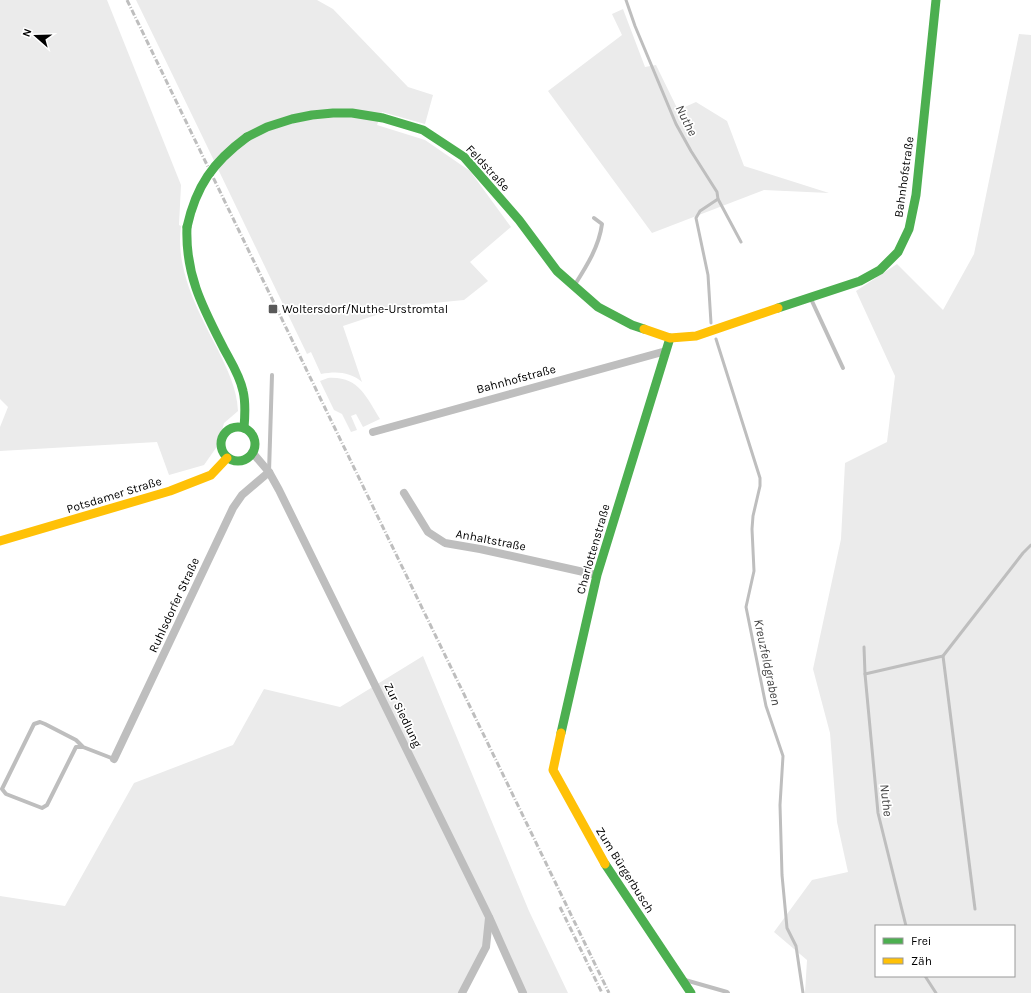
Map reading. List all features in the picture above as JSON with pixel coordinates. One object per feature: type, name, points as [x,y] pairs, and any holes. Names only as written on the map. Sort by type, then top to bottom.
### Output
[{"type":"street","name":"Bahnhofstraße","points":[[670,338],[696,336],[860,281],[880,270],[898,252],[909,229],[916,195],[936,0]]},
{"type":"street","name":"Feldstraße","points":[[244,428],[246,410],[242,386],[202,304],[192,277],[187,253],[187,227],[196,195],[207,174],[223,155],[247,137],[267,127],[292,119],[312,115],[352,113],[383,118],[423,130],[464,157],[519,220],[557,271],[598,307],[632,325],[670,338]]},
{"type":"street","name":"Charlottenstraße","points":[[553,770],[596,575],[670,338]]},
{"type":"street","name":"Bahnhofstraße","points":[[373,432],[666,352]]},
{"type":"street","points":[[239,427],[244,428],[249,431],[254,441],[252,452],[243,460],[227,458],[221,448],[222,437],[229,429],[239,427]]},
{"type":"street","name":"Zur Siedlung","points":[[252,452],[269,472],[489,917],[523,993]]},
{"type":"street","name":"Potsdamer Straße","points":[[0,541],[170,491],[211,475],[227,458]]},
{"type":"street","name":"Ruhlsdorfer Straße","points":[[114,759],[234,508],[242,495],[269,472]]},
{"type":"street","name":"Anhaltstraße","points":[[404,493],[428,532],[445,543],[480,549],[596,575]]},
{"type":"street","name":"Zum Bürgerbusch","points":[[553,770],[607,867],[691,993]]},
{"type":"street","points":[[462,993],[486,947],[489,917]]},
{"type":"lane","points":[[574,286],[597,246],[601,235],[602,224],[594,218]]},
{"type":"lane","points":[[810,298],[843,368]]},
{"type":"lane","points":[[269,472],[272,375]]},
{"type":"lane","points":[[83,747],[76,740],[45,724],[40,722],[34,724],[2,789],[6,794],[42,808],[47,805],[76,747],[83,747],[114,759]]},
{"type":"lane","points":[[682,980],[728,993]]},
{"type":"shaded area","points":[[0,0],[107,0],[181,185],[179,225],[181,226],[181,258],[185,274],[196,304],[228,371],[236,394],[238,411],[224,423],[218,445],[204,465],[169,475],[157,442],[0,451],[0,427],[8,407],[0,399]]},
{"type":"shaded area","points":[[136,0],[317,0],[333,9],[408,87],[433,95],[425,124],[382,112],[377,125],[425,140],[470,171],[511,227],[470,262],[488,281],[464,300],[403,306],[343,326],[362,382],[353,376],[343,373],[321,374],[311,352],[307,354]]},
{"type":"shaded area","points":[[623,9],[645,67],[656,65],[678,110],[696,102],[727,121],[744,166],[829,193],[764,190],[652,233],[548,91],[622,35],[612,14]]},
{"type":"shaded area","points":[[1019,34],[1031,35],[1031,993],[805,993],[807,960],[774,932],[812,880],[848,872],[837,822],[830,733],[813,669],[841,539],[845,463],[887,442],[895,376],[856,291],[897,264],[943,310],[974,254]]},
{"type":"shaded area","points":[[328,378],[339,378],[354,384],[366,396],[380,419],[363,427],[356,414],[351,416],[357,430],[351,432],[342,414],[334,410],[320,381]]},
{"type":"shaded area","points":[[423,656],[529,911],[568,993],[523,993],[489,918],[486,947],[462,993],[0,993],[0,896],[65,906],[134,783],[233,745],[264,689],[340,707]]},
{"type":"waterway","name":"Nuthe","points":[[626,0],[635,26],[676,124],[717,192],[718,199],[741,242]]},
{"type":"waterway","name":"Kreuzfeldgraben","points":[[711,323],[708,275],[696,218],[700,211],[718,199]]},
{"type":"waterway","name":"Kreuzfeldgraben","points":[[716,339],[760,478],[760,486],[753,516],[752,529],[754,571],[746,607],[766,706],[783,756],[780,805],[782,875],[787,928],[796,946],[803,993]]},
{"type":"waterway","name":"Nuthe","points":[[906,925],[878,813],[865,674],[943,656],[1023,553],[1031,545]]},
{"type":"waterway","name":"Nuthe","points":[[864,647],[865,674]]},
{"type":"waterway","points":[[943,656],[975,909]]},
{"type":"waterway","name":"Nuthe","points":[[926,977],[936,993]]},
{"type":"railway","points":[[127,0],[609,993]]},
{"type":"railway","points":[[560,907],[602,993]]},
{"type":"traffic: fast","points":[[778,308],[860,281],[880,270],[898,252],[909,229],[916,195],[936,0]]},
{"type":"traffic: fast","points":[[247,137],[267,127],[292,119],[333,113],[352,113],[383,118],[423,130],[464,157],[519,220],[557,271],[598,307],[632,325],[644,329]]},
{"type":"traffic: fast","points":[[187,227],[195,199],[208,176],[215,166],[235,146],[247,137]]},
{"type":"traffic: fast","points":[[187,227],[189,261],[197,291],[209,319],[242,385],[245,405],[244,428]]},
{"type":"traffic: fast","points":[[561,733],[597,575],[670,338]]},
{"type":"traffic: fast","points":[[238,427],[250,432],[255,444],[250,456],[238,461],[226,456],[221,444],[226,432],[238,427]]},
{"type":"traffic: fast","points":[[605,864],[691,993]]},
{"type":"traffic: slow","points":[[644,329],[670,338],[696,336],[778,308]]},
{"type":"traffic: slow","points":[[0,541],[170,491],[211,475],[227,458]]},
{"type":"traffic: slow","points":[[561,733],[553,770],[605,864]]},
{"type":"place","name":"Woltersdorf/Nuthe-Urstromtal","points":[[273,309]]}]
